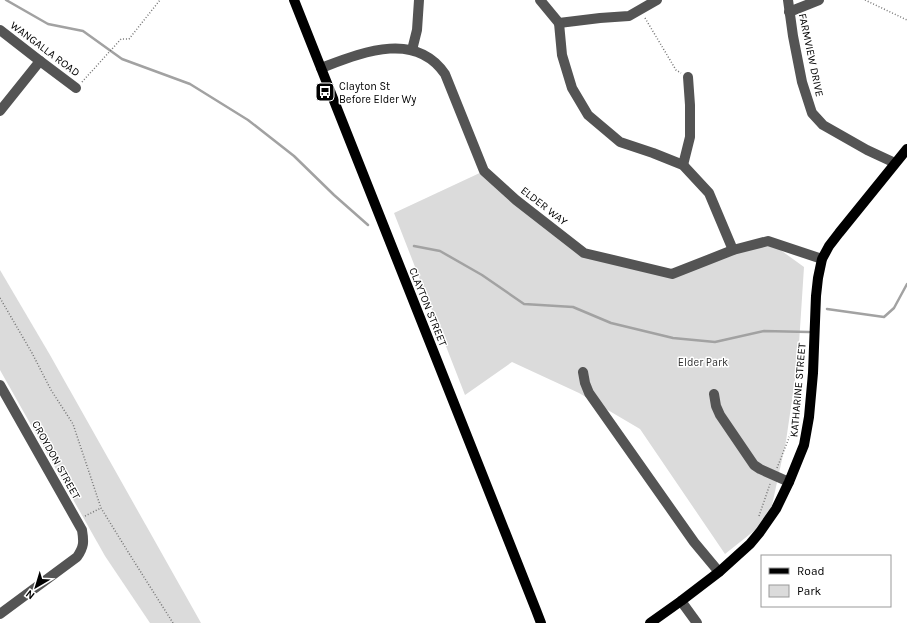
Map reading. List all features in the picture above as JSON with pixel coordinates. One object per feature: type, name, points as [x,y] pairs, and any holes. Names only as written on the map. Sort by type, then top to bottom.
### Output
[{"type":"main road","name":"CLAYTON STREET","points":[[294,0],[541,623]]},
{"type":"main road","name":"KATHARINE STREET","points":[[650,623],[719,572],[746,548],[776,510],[804,445],[809,417],[813,373],[816,296],[822,259],[829,246],[839,233],[907,149]]},
{"type":"street","points":[[412,50],[417,30],[419,0]]},
{"type":"street","points":[[540,0],[559,23],[562,55],[572,88],[588,115],[620,142],[683,164],[710,193],[733,250]]},
{"type":"street","points":[[559,23],[629,16],[656,0]]},
{"type":"street","name":"FARMVIEW DRIVE","points":[[788,0],[802,82],[812,113],[823,125],[867,150],[895,163]]},
{"type":"street","points":[[789,12],[818,0]]},
{"type":"street","name":"WANGALLA ROAD","points":[[0,30],[76,88]]},
{"type":"street","name":"ELDER WAY","points":[[321,68],[368,51],[381,49],[412,50],[424,54],[434,61],[440,66],[445,74],[484,171],[516,200],[584,253],[672,274],[733,250],[768,241],[822,259]]},
{"type":"street","points":[[0,111],[40,61]]},
{"type":"street","points":[[683,164],[690,137],[688,77]]},
{"type":"street","points":[[583,372],[589,393],[694,542],[719,572]]},
{"type":"street","name":"CROYDON STREET","points":[[0,385],[82,530],[84,540],[82,550],[77,557],[0,614]]},
{"type":"street","points":[[714,394],[716,406],[720,415],[754,465],[789,482]]},
{"type":"street","points":[[681,601],[697,623]]},
{"type":"path","points":[[76,88],[121,39],[130,39],[160,0]]},
{"type":"path","points":[[865,0],[907,20]]},
{"type":"path","points":[[640,9],[676,70],[688,77]]},
{"type":"path","points":[[0,298],[32,353],[51,390],[73,424],[101,508],[173,623]]},
{"type":"path","points":[[776,470],[802,404]]},
{"type":"path","points":[[758,518],[771,480]]},
{"type":"path","points":[[76,520],[101,508]]},
{"type":"green space","name":"Elder Park","points":[[484,171],[584,253],[672,274],[768,241],[804,267],[798,359],[786,441],[769,519],[725,554],[640,429],[579,393],[512,362],[465,395],[394,213]]},
{"type":"green space","points":[[0,270],[50,355],[201,623],[150,623],[105,556],[0,370]]},
{"type":"waterway","points":[[6,0],[48,24],[83,31],[122,59],[190,84],[248,120],[294,156],[334,195],[368,225]]},
{"type":"waterway","points":[[414,246],[440,251],[482,275],[524,304],[573,307],[611,323],[673,338],[715,342],[764,331],[809,332]]},
{"type":"waterway","points":[[827,309],[884,317],[894,308],[907,284]]},
{"type":"place","name":"Clayton St Before Elder Wy","points":[[325,92]]}]
